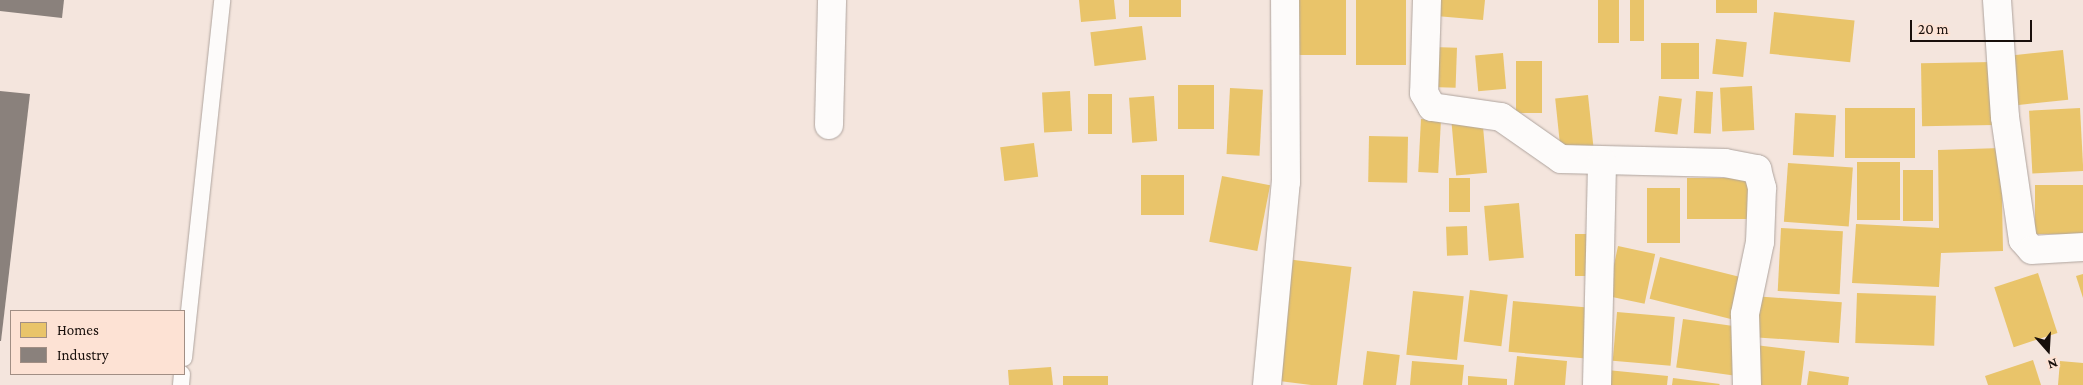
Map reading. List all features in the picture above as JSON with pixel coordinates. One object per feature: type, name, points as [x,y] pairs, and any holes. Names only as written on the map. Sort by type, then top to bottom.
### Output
[{"type":"street","points":[[829,125],[832,0]]},
{"type":"street","points":[[1267,385],[1285,199],[1285,0]]},
{"type":"street","points":[[1427,0],[1424,93],[1432,107],[1489,112],[1523,131],[1549,155],[1602,162],[1725,162],[1757,169],[1762,188],[1760,242],[1745,314],[1746,385]]},
{"type":"street","points":[[1997,0],[2005,117],[2023,240],[2032,250],[2083,247]]},
{"type":"street","points":[[1597,385],[1602,162]]},
{"type":"lane","points":[[185,349],[222,0]]},
{"type":"building: Homes","points":[[1079,0],[1114,0],[1116,19],[1081,22]]},
{"type":"building: Homes","points":[[1129,0],[1181,0],[1181,17],[1129,17]]},
{"type":"building: Homes","points":[[1290,0],[1346,0],[1346,55],[1290,55]]},
{"type":"building: Homes","points":[[1356,0],[1406,0],[1406,65],[1356,65]]},
{"type":"building: Homes","points":[[1437,0],[1485,0],[1483,20],[1436,16]]},
{"type":"building: Homes","points":[[1598,0],[1619,0],[1619,43],[1598,43]]},
{"type":"building: Homes","points":[[1630,0],[1644,0],[1644,41],[1630,41]]},
{"type":"building: Homes","points":[[1716,0],[1757,0],[1757,13],[1716,13]]},
{"type":"building: Homes","points":[[1774,12],[1855,20],[1850,62],[1770,54]]},
{"type":"building: Homes","points":[[1142,26],[1146,60],[1095,66],[1090,32]]},
{"type":"building: Homes","points":[[1716,39],[1747,42],[1743,77],[1712,74]]},
{"type":"building: Homes","points":[[1661,43],[1699,43],[1699,79],[1661,79]]},
{"type":"building: Homes","points":[[1433,47],[1457,48],[1456,88],[1432,87]]},
{"type":"building: Homes","points":[[2063,50],[2068,100],[2017,105],[2011,55]]},
{"type":"building: Homes","points":[[1503,53],[1506,89],[1478,91],[1475,55]]},
{"type":"building: Homes","points":[[1516,61],[1542,61],[1542,113],[1516,113]]},
{"type":"building: Homes","points":[[1993,62],[1994,125],[1922,126],[1921,63]]},
{"type":"building: Homes","points":[[1178,85],[1214,85],[1214,129],[1178,129]]},
{"type":"building: Homes","points":[[1752,86],[1754,130],[1722,132],[1720,88]]},
{"type":"building: Homes","points":[[1230,88],[1263,90],[1260,156],[1227,154]]},
{"type":"building: Homes","points":[[1070,91],[1072,131],[1044,132],[1042,92]]},
{"type":"building: Homes","points":[[1696,91],[1713,92],[1711,134],[1694,133]]},
{"type":"building: Homes","points":[[1088,94],[1112,94],[1112,134],[1088,134]]},
{"type":"building: Homes","points":[[1588,95],[1594,151],[1561,154],[1555,98]]},
{"type":"building: Homes","points":[[1154,96],[1157,141],[1132,143],[1129,98]]},
{"type":"building: Homes","points":[[1659,96],[1682,99],[1677,135],[1655,132]]},
{"type":"building: Homes","points":[[1845,108],[1915,108],[1915,158],[1845,158]]},
{"type":"building: Homes","points":[[2080,108],[2083,171],[2032,174],[2029,111]]},
{"type":"building: Homes","points":[[1795,113],[1836,115],[1834,157],[1793,155]]},
{"type":"building: Homes","points":[[1482,115],[1487,173],[1456,175],[1451,118]]},
{"type":"building: Homes","points":[[1421,119],[1441,120],[1438,173],[1418,172]]},
{"type":"building: Homes","points":[[1369,136],[1408,137],[1407,183],[1368,182]]},
{"type":"building: Homes","points":[[1034,143],[1038,177],[1004,181],[1000,147]]},
{"type":"building: Homes","points":[[2001,148],[2003,251],[1941,253],[1939,287],[1852,283],[1856,224],[1939,228],[1938,150]]},
{"type":"building: Homes","points":[[1857,162],[1900,162],[1900,220],[1857,220]]},
{"type":"building: Homes","points":[[1788,163],[1853,168],[1849,226],[1784,222]]},
{"type":"building: Homes","points":[[1903,170],[1933,170],[1933,221],[1903,221]]},
{"type":"building: Homes","points":[[1141,175],[1184,175],[1184,215],[1141,215]]},
{"type":"building: Homes","points":[[1222,176],[1270,185],[1257,251],[1209,242]]},
{"type":"building: Homes","points":[[1449,178],[1470,178],[1470,212],[1449,212]]},
{"type":"building: Homes","points":[[1687,178],[1753,178],[1753,219],[1687,219]]},
{"type":"building: Homes","points":[[2035,185],[2083,185],[2083,234],[2035,234]]},
{"type":"building: Homes","points":[[1647,188],[1680,188],[1680,243],[1647,243]]},
{"type":"building: Homes","points":[[1519,203],[1524,258],[1489,261],[1484,206]]},
{"type":"building: Homes","points":[[1467,226],[1468,255],[1447,256],[1446,227]]},
{"type":"building: Homes","points":[[1781,228],[1843,231],[1840,294],[1778,291]]},
{"type":"building: Homes","points":[[1575,234],[1596,234],[1596,276],[1575,276]]},
{"type":"building: Homes","points":[[1618,246],[1655,254],[1645,304],[1607,296]]},
{"type":"building: Homes","points":[[1660,257],[1751,280],[1741,321],[1650,299]]},
{"type":"building: Homes","points":[[1286,259],[1352,267],[1337,385],[1311,385],[1271,380]]},
{"type":"building: Homes","points":[[2038,273],[2057,333],[2014,347],[1994,287]]},
{"type":"building: Homes","points":[[2083,274],[2083,298],[2076,276]]},
{"type":"building: Homes","points":[[1470,290],[1508,295],[1501,346],[1464,342]]},
{"type":"building: Homes","points":[[1413,291],[1464,296],[1457,360],[1406,355]]},
{"type":"building: Homes","points":[[1857,293],[1936,296],[1934,346],[1855,343]]},
{"type":"building: Homes","points":[[1753,296],[1842,302],[1839,343],[1750,337]]},
{"type":"building: Homes","points":[[1513,301],[1591,308],[1586,359],[1509,352]]},
{"type":"building: Homes","points":[[1617,312],[1675,317],[1671,366],[1613,361]]},
{"type":"building: Homes","points":[[1683,319],[1742,327],[1736,376],[1676,368]]},
{"type":"building: Homes","points":[[1755,345],[1805,351],[1801,385],[1751,385]]},
{"type":"building: Homes","points":[[1367,351],[1400,355],[1396,385],[1363,385]]},
{"type":"building: Homes","points":[[1517,356],[1567,361],[1565,385],[1514,385]]},
{"type":"building: Homes","points":[[2033,360],[2041,385],[1988,385],[1985,376]]},
{"type":"building: Homes","points":[[1412,361],[1464,365],[1462,385],[1410,385]]},
{"type":"building: Homes","points":[[2060,361],[2083,363],[2083,385],[2058,385]]},
{"type":"building: Homes","points":[[1051,367],[1053,385],[1009,385],[1008,370]]},
{"type":"building: Homes","points":[[1607,370],[1668,376],[1667,385],[1605,385]]},
{"type":"building: Homes","points":[[1809,371],[1849,377],[1848,385],[1807,385]]},
{"type":"building: Homes","points":[[1063,376],[1108,376],[1108,385],[1063,385]]},
{"type":"building: Homes","points":[[1468,376],[1507,379],[1507,385],[1468,385]]},
{"type":"building: Homes","points":[[1673,378],[1720,384],[1672,385]]},
{"type":"building: Industry","points":[[0,0],[64,0],[62,18],[0,11]]},
{"type":"building: Industry","points":[[0,91],[30,94],[1,341],[0,341]]}]
